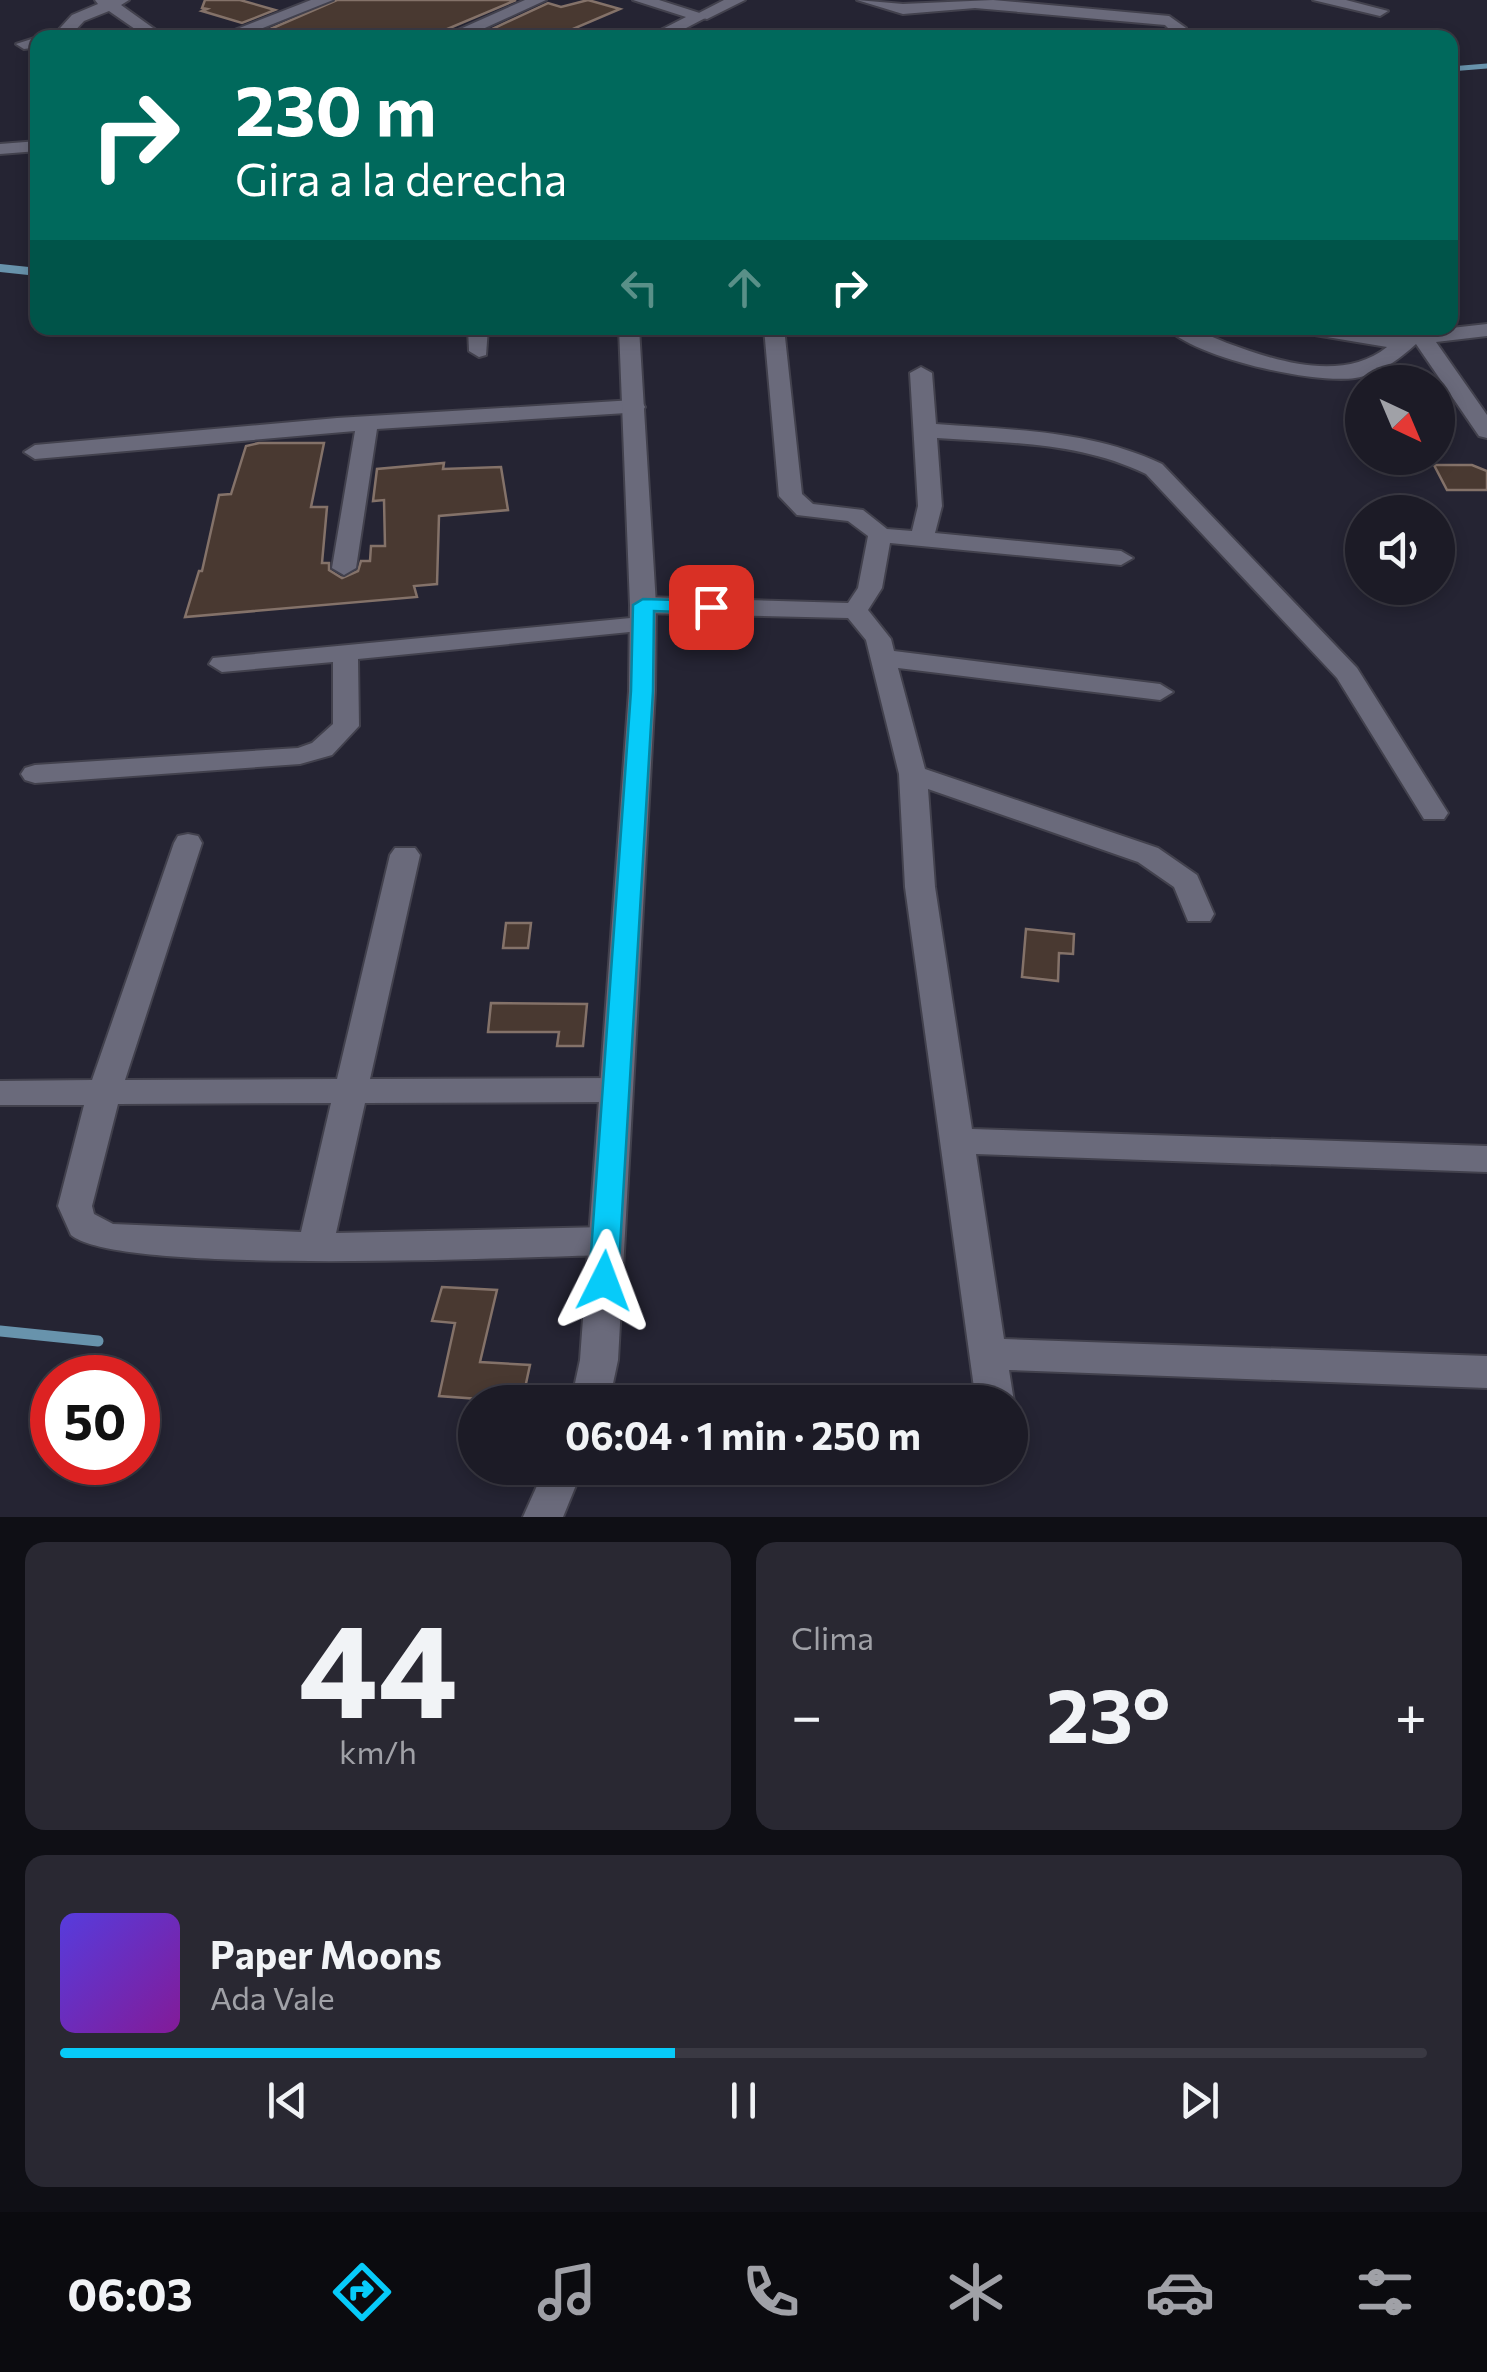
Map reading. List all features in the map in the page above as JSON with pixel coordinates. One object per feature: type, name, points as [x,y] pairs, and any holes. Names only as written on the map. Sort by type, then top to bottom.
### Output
[{"type":"street","points":[[244,30],[325,0]]},
{"type":"street","points":[[467,30],[538,0]]},
{"type":"street","points":[[641,0],[700,16]]},
{"type":"street","points":[[670,30],[737,0]]},
{"type":"street","points":[[865,0],[902,9],[975,3],[1116,14],[1177,24],[1174,30]]},
{"type":"street","points":[[1321,0],[1380,11]]},
{"type":"street","points":[[67,30],[78,18],[111,1],[149,30]]},
{"type":"street","points":[[0,149],[30,147]]},
{"type":"street","points":[[1458,334],[1487,330]]},
{"type":"street","points":[[478,335],[479,350]]},
{"type":"street","points":[[594,1385],[599,1360],[642,691],[629,335]]},
{"type":"street","points":[[775,335],[791,496],[805,510],[844,511],[868,518],[880,535],[870,588],[855,611]]},
{"type":"street","points":[[1193,335],[1246,359],[1290,368],[1348,371],[1374,366],[1415,339]]},
{"type":"street","points":[[1344,335],[1380,342],[1447,335]]},
{"type":"street","points":[[1415,339],[1487,431]]},
{"type":"street","points":[[921,372],[930,506],[922,538]]},
{"type":"street","points":[[35,452],[634,407]]},
{"type":"street","points":[[344,568],[368,424]]},
{"type":"street","points":[[925,430],[1098,447],[1131,456],[1154,469],[1336,658],[1434,813]]},
{"type":"street","points":[[880,535],[1121,558]]},
{"type":"street","points":[[222,664],[344,653],[642,615],[855,611]]},
{"type":"street","points":[[855,611],[878,640],[912,774],[920,887],[993,1385]]},
{"type":"street","points":[[35,774],[300,756],[322,748],[346,726],[348,672],[344,653]]},
{"type":"street","points":[[882,657],[958,670],[1160,692]]},
{"type":"street","points":[[912,774],[1148,855],[1187,882],[1199,914]]},
{"type":"street","points":[[188,842],[104,1092],[76,1206],[77,1219],[84,1228],[113,1238],[315,1247],[606,1241]]},
{"type":"street","points":[[315,1247],[405,856]]},
{"type":"street","points":[[0,1093],[616,1090]]},
{"type":"street","points":[[957,1141],[1487,1160]]},
{"type":"street","points":[[988,1354],[1487,1372]]},
{"type":"street","points":[[542,1517],[556,1485]]},
{"type":"building","points":[[205,0],[240,0],[275,10],[242,23],[202,11],[207,9],[202,8]]},
{"type":"building","points":[[337,0],[516,0],[445,30],[268,30]]},
{"type":"building","points":[[588,0],[620,9],[571,30],[490,30],[548,3],[561,7]]},
{"type":"building","points":[[324,443],[311,507],[327,507],[322,563],[329,563],[329,570],[342,578],[358,571],[361,561],[370,561],[371,546],[385,546],[384,500],[373,501],[377,469],[444,463],[443,469],[501,467],[508,510],[439,516],[437,584],[414,586],[417,597],[185,617],[202,571],[219,495],[231,494],[246,446]]},
{"type":"building","points":[[1455,465],[1472,465],[1487,471],[1487,490],[1447,490],[1439,475],[1455,475]]},
{"type":"building","points":[[506,923],[531,923],[528,948],[503,948]]},
{"type":"building","points":[[1026,929],[1074,934],[1073,954],[1059,953],[1058,981],[1022,977]]},
{"type":"building","points":[[491,1003],[587,1004],[583,1046],[557,1046],[559,1032],[488,1032]]},
{"type":"building","points":[[442,1287],[497,1290],[480,1362],[530,1365],[526,1385],[458,1385],[458,1397],[439,1396],[455,1323],[432,1321]]},
{"type":"waterway","points":[[1458,68],[1487,66]]},
{"type":"waterway","points":[[0,268],[30,271]]},
{"type":"waterway","points":[[0,1331],[98,1341]]},
{"type":"route","points":[[604,1281],[642,691],[643,605],[711,607]]}]
